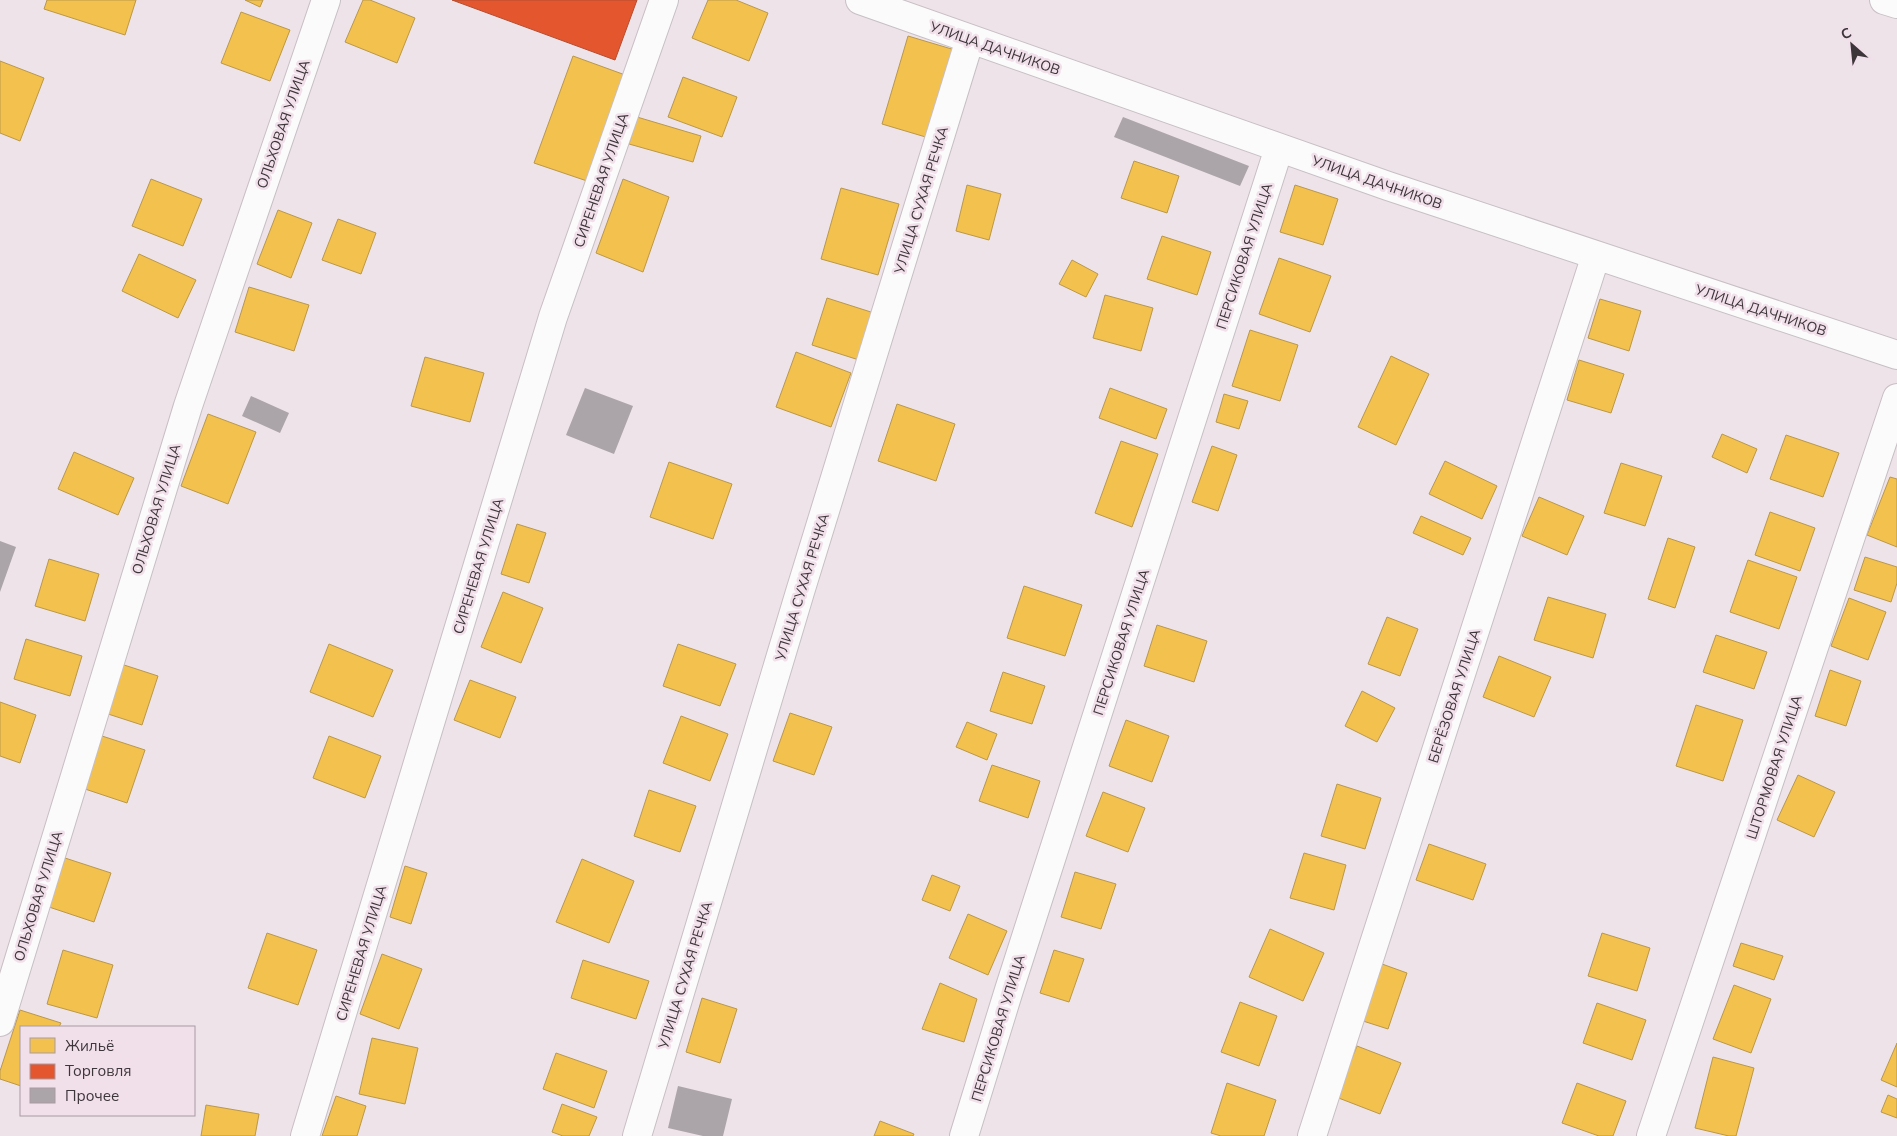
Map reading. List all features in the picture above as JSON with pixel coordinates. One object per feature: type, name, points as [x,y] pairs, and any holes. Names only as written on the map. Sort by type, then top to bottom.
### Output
[{"type":"street","name":"ОЛЬХОВАЯ УЛИЦА","points":[[0,1022],[188,406],[326,0]]},
{"type":"street","name":"СИРЕНЕВАЯ УЛИЦА","points":[[305,1136],[554,317],[664,0]]},
{"type":"street","name":"УЛИЦА ДАЧНИКОВ","points":[[860,0],[1388,186],[1897,355]]},
{"type":"street","points":[[1884,0],[1897,4]]},
{"type":"street","name":"УЛИЦА СУХАЯ РЕЧКА","points":[[637,1136],[803,582],[970,39]]},
{"type":"street","name":"ПЕРСИКОВАЯ УЛИЦА","points":[[964,1136],[1279,148]]},
{"type":"street","name":"БЕРЁЗОВАЯ УЛИЦА","points":[[1312,1136],[1596,255]]},
{"type":"street","name":"ШТОРМОВАЯ УЛИЦА","points":[[1651,1136],[1897,398]]},
{"type":"building: Жильё","points":[[47,0],[136,0],[125,35],[44,9]]},
{"type":"building: Жильё","points":[[245,0],[263,0],[260,7]]},
{"type":"building: Жильё","points":[[363,0],[370,0],[415,18],[397,63],[345,42]]},
{"type":"building: Жильё","points":[[708,0],[736,0],[768,13],[749,61],[692,38]]},
{"type":"building: Жильё","points":[[241,12],[290,30],[270,81],[221,63]]},
{"type":"building: Жильё","points":[[908,36],[955,50],[929,138],[882,124]]},
{"type":"building: Жильё","points":[[573,56],[628,76],[590,182],[534,163]]},
{"type":"building: Жильё","points":[[0,61],[44,78],[20,141],[0,133]]},
{"type":"building: Жильё","points":[[683,77],[737,97],[722,137],[668,117]]},
{"type":"building: Жильё","points":[[637,117],[701,136],[693,162],[629,144]]},
{"type":"building: Жильё","points":[[1134,161],[1179,176],[1167,213],[1121,198]]},
{"type":"building: Жильё","points":[[151,179],[202,199],[183,246],[132,226]]},
{"type":"building: Жильё","points":[[623,179],[669,197],[643,272],[596,253]]},
{"type":"building: Жильё","points":[[967,185],[1001,194],[989,240],[956,231]]},
{"type":"building: Жильё","points":[[1295,185],[1338,199],[1323,245],[1280,232]]},
{"type":"building: Жильё","points":[[841,188],[899,204],[878,275],[821,259]]},
{"type":"building: Жильё","points":[[278,210],[312,223],[291,278],[257,264]]},
{"type":"building: Жильё","points":[[338,219],[376,233],[361,274],[322,260]]},
{"type":"building: Жильё","points":[[1162,236],[1211,252],[1197,295],[1147,279]]},
{"type":"building: Жильё","points":[[139,254],[196,280],[178,318],[122,291]]},
{"type":"building: Жильё","points":[[1279,258],[1331,276],[1310,332],[1259,314]]},
{"type":"building: Жильё","points":[[1072,260],[1098,274],[1086,297],[1059,284]]},
{"type":"building: Жильё","points":[[249,287],[309,305],[294,351],[235,332]]},
{"type":"building: Жильё","points":[[1105,295],[1153,308],[1141,351],[1093,338]]},
{"type":"building: Жильё","points":[[827,298],[874,313],[859,360],[812,345]]},
{"type":"building: Жильё","points":[[1600,299],[1641,311],[1629,351],[1588,338]]},
{"type":"building: Жильё","points":[[1250,330],[1298,345],[1280,401],[1232,386]]},
{"type":"building: Жильё","points":[[796,352],[851,373],[831,427],[776,407]]},
{"type":"building: Жильё","points":[[1391,356],[1429,374],[1396,445],[1358,427]]},
{"type":"building: Жильё","points":[[425,357],[484,373],[470,422],[411,406]]},
{"type":"building: Жильё","points":[[1579,360],[1624,374],[1611,413],[1567,400]]},
{"type":"building: Жильё","points":[[1110,388],[1167,409],[1156,439],[1099,418]]},
{"type":"building: Жильё","points":[[1224,394],[1248,401],[1239,429],[1216,422]]},
{"type":"building: Жильё","points":[[897,404],[955,424],[936,481],[878,461]]},
{"type":"building: Жильё","points":[[208,414],[256,432],[228,504],[181,486]]},
{"type":"building: Жильё","points":[[1722,434],[1757,449],[1747,473],[1712,457]]},
{"type":"building: Жильё","points":[[1786,435],[1839,453],[1823,497],[1770,479]]},
{"type":"building: Жильё","points":[[1121,441],[1158,454],[1132,527],[1095,513]]},
{"type":"building: Жильё","points":[[1212,446],[1237,455],[1218,511],[1192,502]]},
{"type":"building: Жильё","points":[[74,452],[134,478],[118,515],[58,489]]},
{"type":"building: Жильё","points":[[1445,461],[1497,486],[1482,519],[1429,494]]},
{"type":"building: Жильё","points":[[669,462],[732,484],[713,539],[650,517]]},
{"type":"building: Жильё","points":[[1621,463],[1662,476],[1645,526],[1604,513]]},
{"type":"building: Жильё","points":[[1890,477],[1897,479],[1897,547],[1867,535]]},
{"type":"building: Жильё","points":[[1539,497],[1584,516],[1567,555],[1522,536]]},
{"type":"building: Жильё","points":[[1770,512],[1815,528],[1800,571],[1755,555]]},
{"type":"building: Жильё","points":[[1421,516],[1471,538],[1463,555],[1413,533]]},
{"type":"building: Жильё","points":[[517,524],[546,533],[529,583],[501,574]]},
{"type":"building: Жильё","points":[[1668,538],[1695,547],[1675,608],[1648,599]]},
{"type":"building: Жильё","points":[[1865,557],[1897,567],[1897,583],[1891,602],[1854,590]]},
{"type":"building: Жильё","points":[[49,559],[99,574],[85,621],[35,606]]},
{"type":"building: Жильё","points":[[1748,560],[1797,577],[1779,629],[1730,612]]},
{"type":"building: Жильё","points":[[1024,586],[1082,605],[1065,656],[1007,638]]},
{"type":"building: Жильё","points":[[503,592],[543,608],[521,663],[481,647]]},
{"type":"building: Жильё","points":[[1548,597],[1606,614],[1593,658],[1534,640]]},
{"type":"building: Жильё","points":[[1849,598],[1886,612],[1868,660],[1831,646]]},
{"type":"building: Жильё","points":[[1387,617],[1418,629],[1400,676],[1368,664]]},
{"type":"building: Жильё","points":[[1157,625],[1207,641],[1194,682],[1144,666]]},
{"type":"building: Жильё","points":[[1716,635],[1767,652],[1754,689],[1703,672]]},
{"type":"building: Жильё","points":[[26,639],[82,656],[70,696],[14,679]]},
{"type":"building: Жильё","points":[[329,644],[393,670],[373,717],[310,692]]},
{"type":"building: Жильё","points":[[678,644],[736,664],[720,706],[663,686]]},
{"type":"building: Жильё","points":[[1499,656],[1551,677],[1534,717],[1483,697]]},
{"type":"building: Жильё","points":[[121,664],[158,676],[142,725],[105,713]]},
{"type":"building: Жильё","points":[[1830,670],[1861,681],[1846,726],[1815,716]]},
{"type":"building: Жильё","points":[[1003,672],[1045,686],[1032,724],[990,711]]},
{"type":"building: Жильё","points":[[470,680],[516,697],[500,738],[454,720]]},
{"type":"building: Жильё","points":[[1362,691],[1395,708],[1377,742],[1345,726]]},
{"type":"building: Жильё","points":[[0,702],[36,715],[20,763],[0,756]]},
{"type":"building: Жильё","points":[[1696,705],[1743,720],[1723,781],[1676,766]]},
{"type":"building: Жильё","points":[[790,713],[832,727],[814,775],[773,761]]},
{"type":"building: Жильё","points":[[681,716],[728,734],[710,781],[663,763]]},
{"type":"building: Жильё","points":[[1126,720],[1169,736],[1152,782],[1109,766]]},
{"type":"building: Жильё","points":[[967,722],[997,734],[987,760],[956,747]]},
{"type":"building: Жильё","points":[[102,736],[145,750],[127,803],[85,789]]},
{"type":"building: Жильё","points":[[329,736],[381,756],[365,798],[313,778]]},
{"type":"building: Жильё","points":[[992,765],[1040,781],[1028,818],[979,801]]},
{"type":"building: Жильё","points":[[1798,775],[1835,792],[1814,837],[1777,820]]},
{"type":"building: Жильё","points":[[1337,784],[1381,798],[1365,849],[1321,836]]},
{"type":"building: Жильё","points":[[649,790],[696,806],[680,852],[634,836]]},
{"type":"building: Жильё","points":[[1103,792],[1145,808],[1128,852],[1086,836]]},
{"type":"building: Жильё","points":[[1429,844],[1486,864],[1473,900],[1416,880]]},
{"type":"building: Жильё","points":[[1304,853],[1346,865],[1334,910],[1290,898]]},
{"type":"building: Жильё","points":[[65,858],[111,873],[94,922],[49,907]]},
{"type":"building: Жильё","points":[[582,859],[634,881],[609,943],[556,922]]},
{"type":"building: Жильё","points":[[405,866],[427,873],[411,924],[390,917]]},
{"type":"building: Жильё","points":[[1075,872],[1116,884],[1101,929],[1061,917]]},
{"type":"building: Жильё","points":[[932,875],[960,886],[950,911],[922,900]]},
{"type":"building: Жильё","points":[[968,914],[1007,931],[988,975],[949,958]]},
{"type":"building: Жильё","points":[[1270,929],[1324,953],[1303,1001],[1249,977]]},
{"type":"building: Жильё","points":[[267,933],[317,950],[298,1005],[248,988]]},
{"type":"building: Жильё","points":[[1602,933],[1650,948],[1637,991],[1588,976]]},
{"type":"building: Жильё","points":[[1741,943],[1783,956],[1774,980],[1733,966]]},
{"type":"building: Жильё","points":[[63,950],[113,965],[97,1018],[47,1004]]},
{"type":"building: Жильё","points":[[1054,950],[1084,959],[1069,1002],[1040,993]]},
{"type":"building: Жильё","points":[[382,954],[422,969],[399,1029],[360,1014]]},
{"type":"building: Жильё","points":[[583,960],[649,981],[636,1019],[571,998]]},
{"type":"building: Жильё","points":[[1382,964],[1407,973],[1388,1029],[1363,1021]]},
{"type":"building: Жильё","points":[[940,983],[977,999],[964,1042],[922,1029]]},
{"type":"building: Жильё","points":[[1734,985],[1771,999],[1751,1053],[1713,1039]]},
{"type":"building: Жильё","points":[[702,998],[737,1009],[720,1063],[686,1052]]},
{"type":"building: Жильё","points":[[1240,1002],[1277,1016],[1259,1066],[1221,1052]]},
{"type":"building: Жильё","points":[[1597,1003],[1646,1020],[1632,1060],[1583,1043]]},
{"type":"building: Жильё","points":[[20,1010],[61,1023],[60,1026],[20,1026],[20,1086],[0,1079],[0,1071]]},
{"type":"building: Жильё","points":[[372,1038],[418,1048],[405,1104],[359,1094]]},
{"type":"building: Жильё","points":[[1897,1043],[1897,1087],[1881,1080]]},
{"type":"building: Жильё","points":[[1357,1046],[1401,1063],[1380,1114],[1336,1097]]},
{"type":"building: Жильё","points":[[556,1053],[607,1071],[594,1108],[543,1089]]},
{"type":"building: Жильё","points":[[1713,1057],[1754,1068],[1736,1136],[1695,1128]]},
{"type":"building: Жильё","points":[[1227,1083],[1276,1100],[1264,1136],[1221,1136],[1211,1133]]},
{"type":"building: Жильё","points":[[1577,1083],[1626,1101],[1613,1136],[1599,1136],[1562,1123]]},
{"type":"building: Жильё","points":[[1888,1095],[1897,1099],[1897,1118],[1881,1112]]},
{"type":"building: Жильё","points":[[336,1096],[366,1106],[357,1136],[322,1136]]},
{"type":"building: Жильё","points":[[562,1104],[597,1117],[589,1136],[563,1136],[552,1132]]},
{"type":"building: Жильё","points":[[206,1105],[259,1114],[255,1136],[201,1136]]},
{"type":"building: Жильё","points":[[880,1121],[914,1134],[913,1136],[874,1136]]},
{"type":"building: Торговля","points":[[452,0],[637,0],[615,60]]},
{"type":"building: Прочее","points":[[1123,117],[1249,166],[1240,186],[1114,137]]},
{"type":"building: Прочее","points":[[585,388],[633,406],[614,454],[566,435]]},
{"type":"building: Прочее","points":[[251,396],[289,413],[280,433],[242,416]]},
{"type":"building: Прочее","points":[[0,541],[16,547],[0,592]]},
{"type":"building: Прочее","points":[[678,1086],[732,1099],[723,1136],[703,1136],[668,1128]]}]
